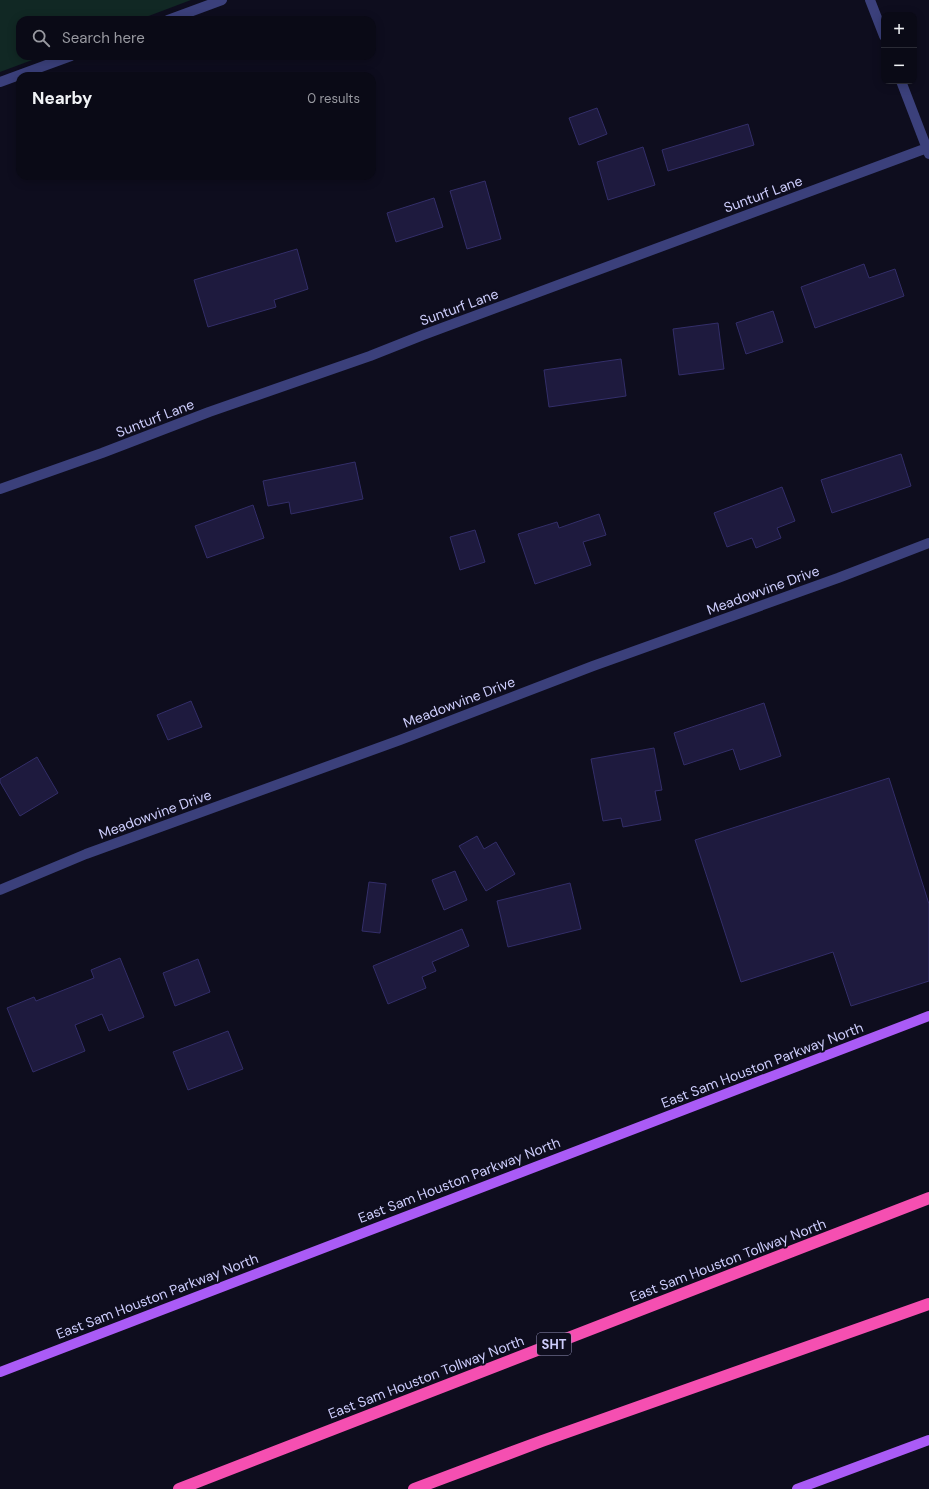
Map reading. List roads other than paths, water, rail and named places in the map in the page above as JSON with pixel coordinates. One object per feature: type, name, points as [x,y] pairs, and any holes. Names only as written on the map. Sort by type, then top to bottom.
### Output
[{"type":"highway","name":"East Sam Houston Tollway North","points":[[179,1489],[929,1198]]},
{"type":"highway","points":[[414,1489],[542,1441],[929,1304]]},
{"type":"main road","name":"East Sam Houston Parkway North","points":[[0,1372],[929,1016]]},
{"type":"main road","points":[[797,1489],[929,1440]]},
{"type":"street","points":[[179,16],[222,0]]},
{"type":"street","points":[[870,0],[881,28]]},
{"type":"street","points":[[27,72],[60,60]]},
{"type":"street","points":[[0,82],[16,76]]},
{"type":"street","points":[[902,84],[928,151]]},
{"type":"street","name":"Sunturf Lane","points":[[0,489],[102,453],[209,412],[370,356],[423,335],[928,151]]},
{"type":"street","name":"Meadowvine Drive","points":[[0,890],[86,854],[400,740],[593,666],[838,578],[929,543]]}]
